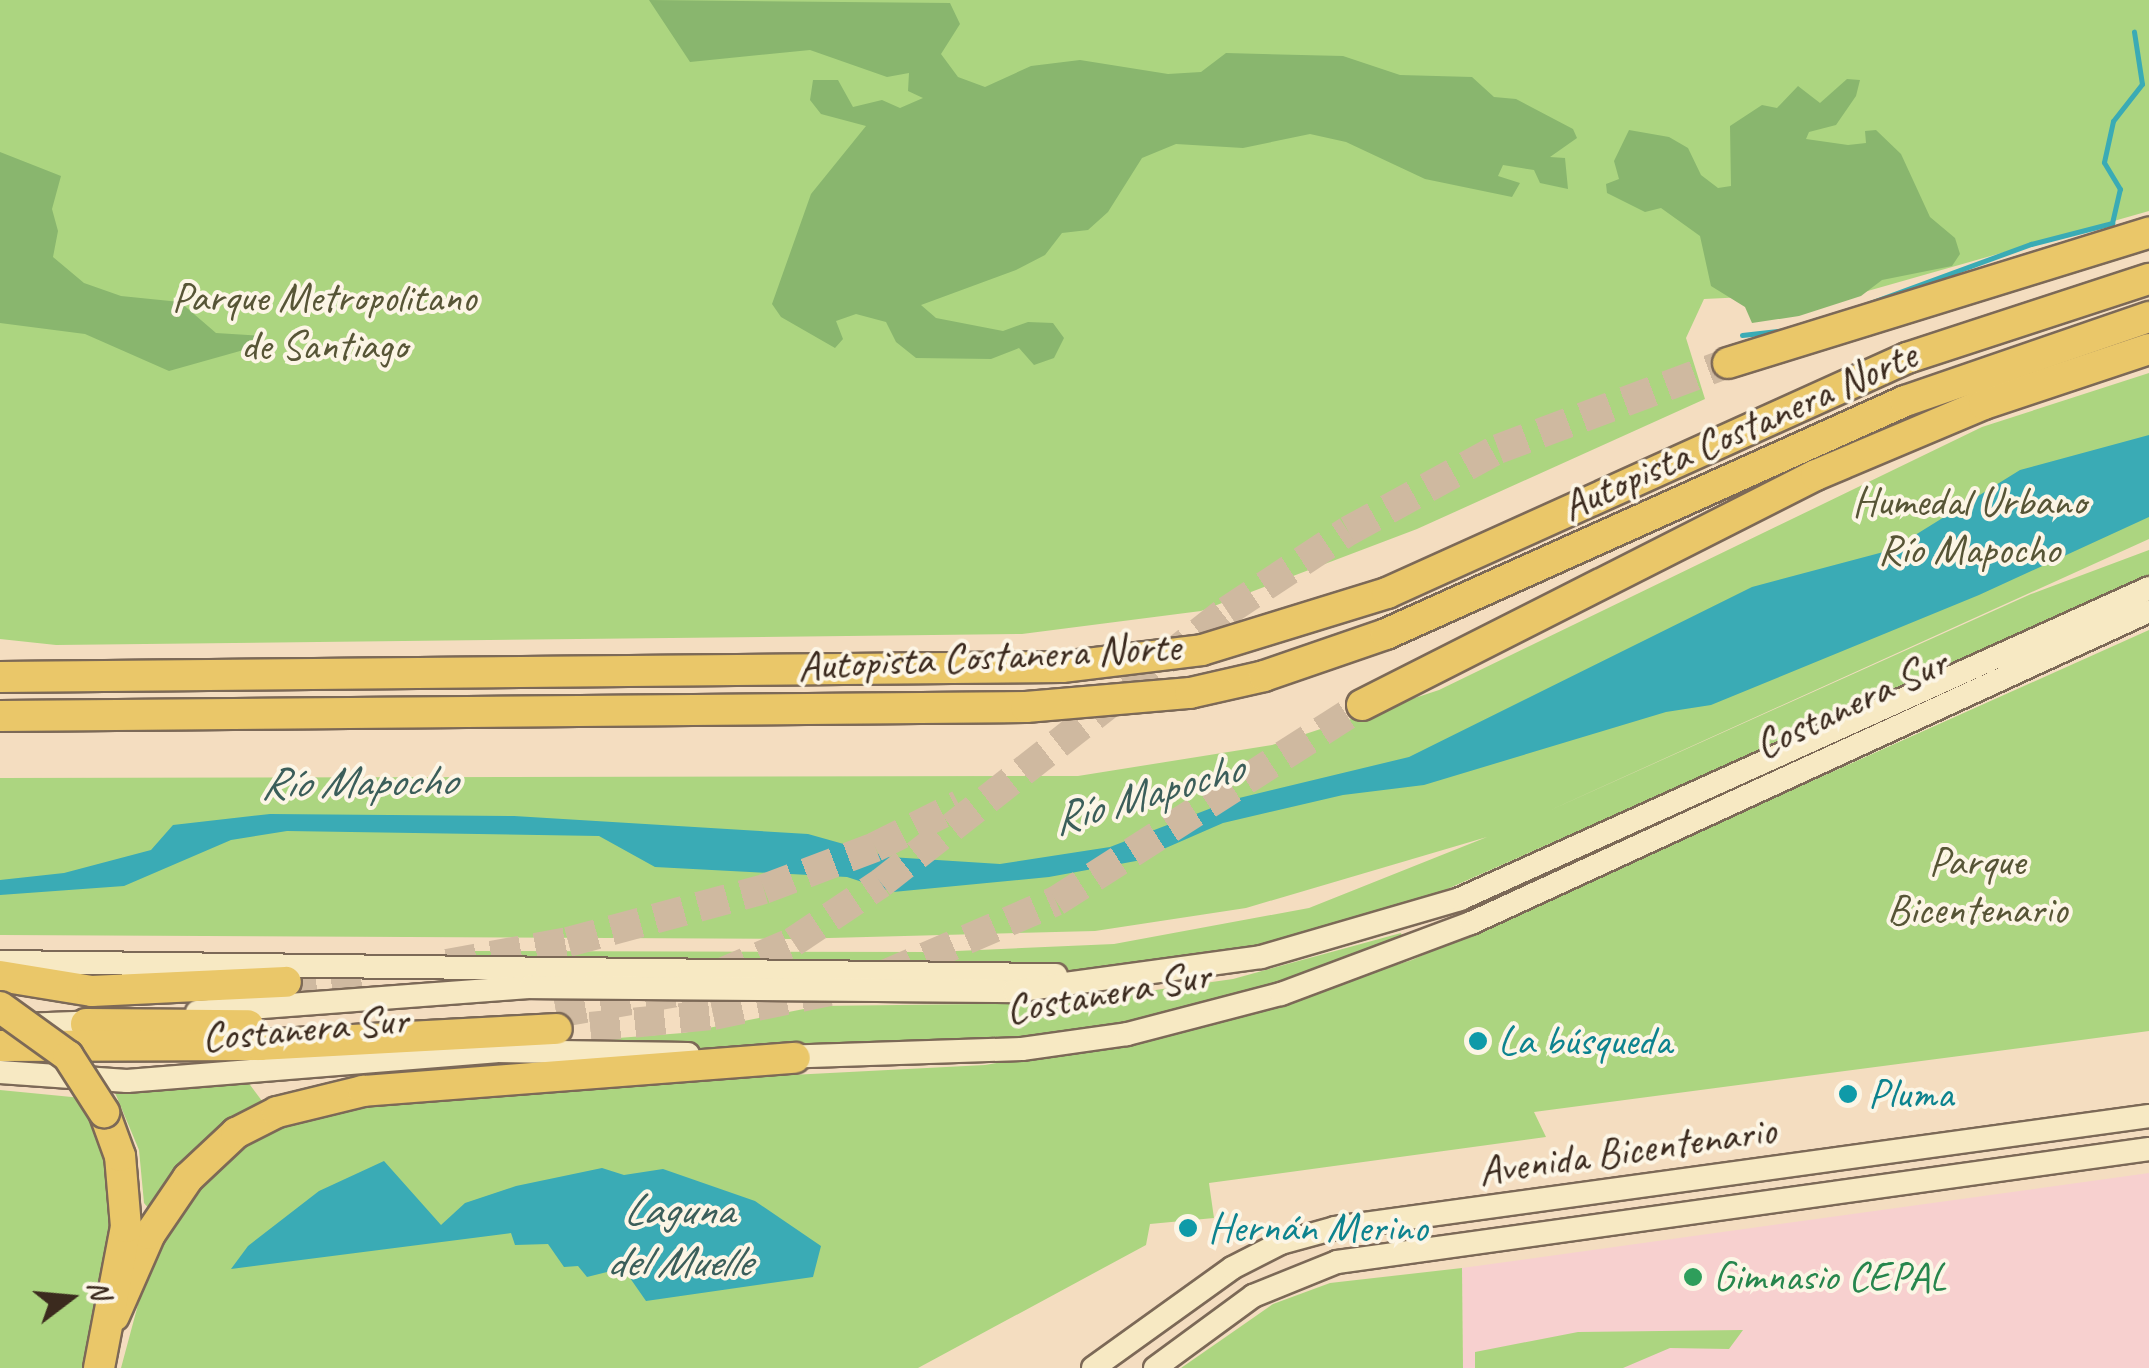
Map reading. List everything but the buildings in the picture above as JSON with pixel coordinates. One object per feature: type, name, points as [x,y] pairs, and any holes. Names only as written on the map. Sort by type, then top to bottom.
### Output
[{"type":"highway","points":[[1728,363],[2149,233]]},
{"type":"highway","name":"Autopista Costanera Norte","points":[[0,677],[1062,667],[1202,650],[1388,592],[1907,358],[2149,279]]},
{"type":"highway","name":"Autopista Costanera Norte","points":[[0,716],[1008,707],[1190,693],[1386,634],[1940,387],[2149,317]]},
{"type":"highway","points":[[1362,705],[1816,475],[1984,404],[2149,349]]},
{"type":"highway","points":[[0,662],[100,676]]},
{"type":"highway","points":[[0,976],[92,991],[286,982]]},
{"type":"highway","points":[[0,1006],[68,1056],[104,1112],[120,1156],[126,1206],[114,1316]]},
{"type":"highway","points":[[0,1046],[260,1045],[556,1021],[86,1024]]},
{"type":"highway","points":[[99,1368],[114,1316],[150,1234],[188,1178],[236,1133],[277,1112],[363,1092],[795,1058]]},
{"type":"main road","name":"Costanera Sur","points":[[0,1025],[86,1024],[531,987],[1014,991],[1144,977],[1324,942],[1460,899],[2149,588]]},
{"type":"main road","name":"Costanera Sur","points":[[0,1072],[172,1079],[496,1051],[795,1058],[1022,1049],[1127,1034],[1281,994],[1471,923],[2149,611]]},
{"type":"main road","name":"Costanera Sur","points":[[0,962],[1144,977]]},
{"type":"main road","name":"Avenida Bicentenario","points":[[1093,1368],[1232,1268],[1281,1243],[1335,1228],[2149,1116]]},
{"type":"main road","name":"Avenida Bicentenario","points":[[1155,1368],[1253,1296],[1336,1262],[2149,1149]]},
{"type":"shaded area","points":[[2149,1173],[2149,1368],[1463,1368],[1462,1268]]},
{"type":"green space","name":"Parque Metropolitano de Santiago","points":[[0,0],[2149,0],[2149,211],[1769,319],[1746,297],[1704,299],[1686,338],[1705,399],[1417,529],[1201,611],[1022,634],[56,645],[0,639]]},
{"type":"green space","points":[[649,0],[950,3],[960,24],[941,54],[958,77],[985,87],[1031,66],[1080,60],[1168,74],[1201,72],[1226,53],[1343,56],[1400,75],[1472,77],[1494,97],[1516,99],[1573,129],[1577,138],[1550,157],[1565,158],[1568,189],[1540,183],[1534,170],[1503,165],[1498,176],[1520,183],[1512,197],[1425,179],[1346,142],[1310,134],[1243,148],[1176,144],[1142,158],[1108,212],[1088,230],[1062,233],[1045,255],[1016,270],[921,305],[936,318],[1003,331],[1028,322],[1053,323],[1064,338],[1054,358],[1034,365],[1019,348],[991,359],[916,358],[896,342],[886,322],[856,314],[836,321],[843,339],[835,348],[781,317],[772,304],[811,194],[866,126],[821,114],[810,100],[813,80],[838,80],[853,107],[882,100],[900,108],[923,98],[908,91],[909,73],[887,77],[810,50],[690,62]]},
{"type":"green space","points":[[1847,79],[1860,80],[1856,96],[1836,125],[1809,132],[1806,139],[1848,145],[1866,143],[1865,131],[1876,130],[1901,154],[1930,217],[1955,238],[1960,254],[1952,266],[1882,280],[1861,296],[1799,316],[1752,323],[1745,307],[1711,286],[1700,236],[1661,208],[1645,212],[1607,193],[1606,184],[1619,179],[1614,161],[1629,130],[1669,137],[1688,148],[1701,175],[1718,188],[1731,186],[1730,126],[1762,105],[1777,108],[1798,86],[1820,103]]},
{"type":"green space","points":[[0,152],[61,176],[52,209],[58,231],[53,257],[84,283],[121,296],[180,302],[216,333],[264,336],[261,345],[169,371],[85,334],[0,323]]},
{"type":"green space","name":"Humedal Urbano Río Mapocho","points":[[2149,373],[2149,539],[1544,813],[2031,594],[2149,550],[2149,579],[1361,927],[1078,981],[475,970],[458,951],[934,952],[1114,944],[1309,908],[1487,837],[1246,908],[1095,931],[791,939],[0,935],[0,778],[1078,776],[1272,745],[1439,690],[1982,427]]},
{"type":"green space","name":"Parque Bicentenario","points":[[2149,630],[2149,1031],[1534,1112],[1546,1137],[1209,1183],[1214,1218],[1150,1224],[1146,1245],[918,1368],[121,1368],[147,1271],[182,1200],[270,1123],[417,1094],[985,1065],[1195,1028],[1412,960]]},
{"type":"green space","points":[[1401,933],[1403,940],[1268,987],[1140,1020],[1010,1042],[794,1052],[566,1042],[683,1033],[819,1006],[1064,1003],[1233,979]]},
{"type":"green space","points":[[245,1078],[262,1101],[213,1131],[168,1178],[150,1210],[144,1203],[139,1150],[113,1088]]},
{"type":"green space","points":[[0,1090],[82,1098],[96,1120],[110,1183],[113,1248],[83,1368],[0,1368]]},
{"type":"green space","points":[[1462,1268],[1463,1368],[1181,1368],[1273,1304],[1330,1283]]},
{"type":"green space","points":[[1743,1330],[1729,1349],[1670,1348],[1623,1368],[1475,1368],[1475,1352],[1578,1332]]},
{"type":"water","points":[[2149,435],[2149,517],[1979,595],[1711,705],[1666,712],[1424,785],[1343,795],[1223,823],[1136,861],[1049,877],[893,892],[847,877],[655,867],[599,836],[287,831],[231,840],[124,886],[0,895],[0,880],[64,873],[151,850],[173,825],[270,814],[514,816],[808,834],[890,857],[1000,864],[1110,847],[1235,799],[1409,757],[1752,587],[1891,550],[2020,470]]},
{"type":"water","name":"Laguna del Muelle","points":[[384,1161],[441,1225],[465,1203],[516,1186],[602,1168],[624,1175],[663,1169],[755,1201],[821,1246],[813,1277],[646,1301],[623,1268],[587,1277],[578,1266],[564,1267],[548,1244],[515,1245],[511,1233],[231,1269],[248,1246],[319,1191]]},
{"type":"waterway","points":[[1864,305],[2031,244],[2112,223],[2120,189],[2104,162],[2113,121],[2142,84],[2134,32]]},
{"type":"waterway","points":[[1742,335],[1787,330]]},
{"type":"tunnel","points":[[556,1013],[677,992],[793,942],[881,883],[1227,611],[1348,531],[1498,449],[1728,363]]},
{"type":"tunnel","points":[[884,975],[1056,901],[1362,705]]},
{"type":"tunnel","points":[[447,964],[568,942],[764,889],[875,847],[959,805]]},
{"type":"tunnel","points":[[286,982],[366,973]]},
{"type":"tunnel","points":[[590,1027],[713,1015],[830,991]]},
{"type":"place","name":"La búsqueda","points":[[1478,1041]]},
{"type":"place","name":"Pluma","points":[[1848,1094]]},
{"type":"place","name":"Hernán Merino","points":[[1188,1228]]},
{"type":"place","name":"Gimnasio CEPAL","points":[[1693,1277]]},
{"type":"water label","name":"Río Mapocho","points":[[358,782]]},
{"type":"water label","name":"Río Mapocho","points":[[1147,794]]}]
